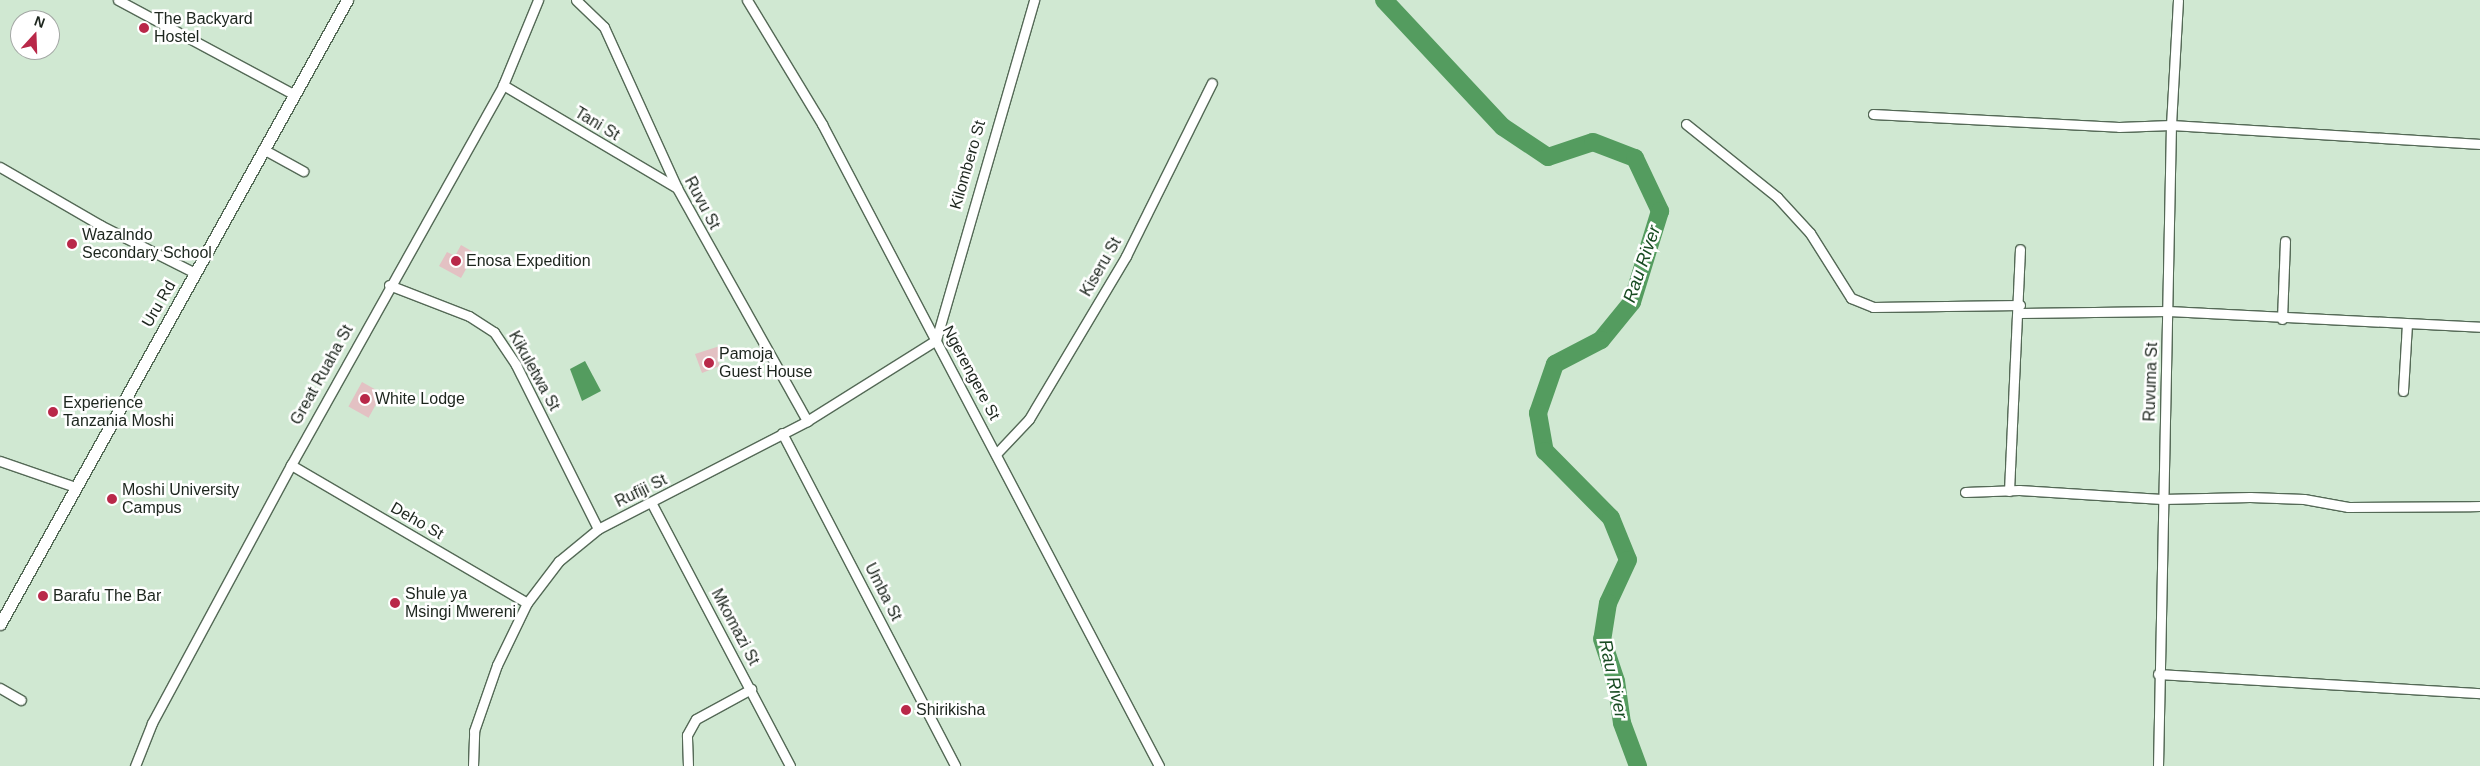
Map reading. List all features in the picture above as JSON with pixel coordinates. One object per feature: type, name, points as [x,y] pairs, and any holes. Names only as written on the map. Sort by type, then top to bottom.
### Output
[{"type":"street","points":[[118,0],[293,94]]},
{"type":"street","name":"Uru Rd","points":[[0,624],[293,94],[347,0]]},
{"type":"street","name":"Great Ruaha St","points":[[135,766],[152,723],[291,465],[389,285],[503,85],[538,0]]},
{"type":"street","name":"Ruvu St","points":[[576,0],[604,27],[677,188],[807,422]]},
{"type":"street","name":"Ngerengere St","points":[[747,0],[822,124],[1159,766]]},
{"type":"street","name":"Kilombero St","points":[[936,340],[1034,0]]},
{"type":"street","name":"Ruvuma St","points":[[2158,766],[2158,674],[2171,125],[2178,0]]},
{"type":"street","name":"Kiseru St","points":[[996,454],[1029,419],[1126,256],[1212,83]]},
{"type":"street","name":"Tani St","points":[[503,85],[677,188]]},
{"type":"street","points":[[1874,114],[2119,127],[2171,125],[2480,144]]},
{"type":"street","points":[[1686,124],[1783,204],[1810,233],[1851,298],[1873,306],[2168,311],[2282,319],[2480,327]]},
{"type":"street","points":[[263,149],[303,171]]},
{"type":"street","points":[[0,167],[100,225],[195,273]]},
{"type":"street","points":[[2282,319],[2285,241]]},
{"type":"street","points":[[2010,491],[2020,309],[2020,249]]},
{"type":"street","name":"Kikuletwa St","points":[[389,285],[469,316],[494,332],[516,365],[598,529]]},
{"type":"street","points":[[2403,391],[2407,324]]},
{"type":"street","name":"Rufiji St","points":[[473,766],[480,710],[527,603],[559,561],[598,529],[652,504],[782,433],[807,422],[936,340]]},
{"type":"street","name":"Umba St","points":[[782,433],[955,766]]},
{"type":"street","points":[[0,461],[75,487]]},
{"type":"street","name":"Deho St","points":[[291,465],[527,603]]},
{"type":"street","points":[[1964,492],[2010,491],[2162,499],[2250,497],[2304,499],[2348,506],[2480,506]]},
{"type":"street","name":"Mkomazi St","points":[[652,504],[790,766]]},
{"type":"street","points":[[2158,674],[2480,693]]},
{"type":"street","points":[[0,688],[22,700]]},
{"type":"street","points":[[688,766],[688,735],[696,719],[751,689]]},
{"type":"shaded area","points":[[585,361],[601,391],[582,401],[570,369]]},
{"type":"building","name":"Enosa Expedition","points":[[461,245],[475,253],[461,278],[439,266],[447,252],[455,256]]},
{"type":"building","name":"Pamoja Guest House","points":[[726,344],[730,353],[717,358],[720,366],[702,373],[695,354]]},
{"type":"building","name":"White Lodge","points":[[362,382],[382,393],[369,418],[348,406]]},
{"type":"waterway","name":"Rau River","points":[[1384,0],[1503,127],[1548,157],[1593,142],[1635,158],[1660,211],[1632,302],[1601,340],[1555,364],[1538,413],[1545,451],[1611,518],[1628,560],[1608,603],[1602,639],[1616,681],[1622,723],[1638,766]]},
{"type":"place","name":"The Backyard Hostel","points":[[144,28]]},
{"type":"place","name":"Wazalndo Secondary School","points":[[72,244]]},
{"type":"place","name":"Enosa Expedition","points":[[456,261]]},
{"type":"place","name":"Pamoja Guest House","points":[[709,363]]},
{"type":"place","name":"White Lodge","points":[[365,399]]},
{"type":"place","name":"Experience Tanzania Moshi","points":[[53,412]]},
{"type":"place","name":"Moshi University Campus","points":[[112,499]]},
{"type":"place","name":"Barafu The Bar","points":[[43,596]]},
{"type":"place","name":"Shule ya Msingi Mwereni","points":[[395,603]]},
{"type":"place","name":"Shirikisha","points":[[906,710]]}]
